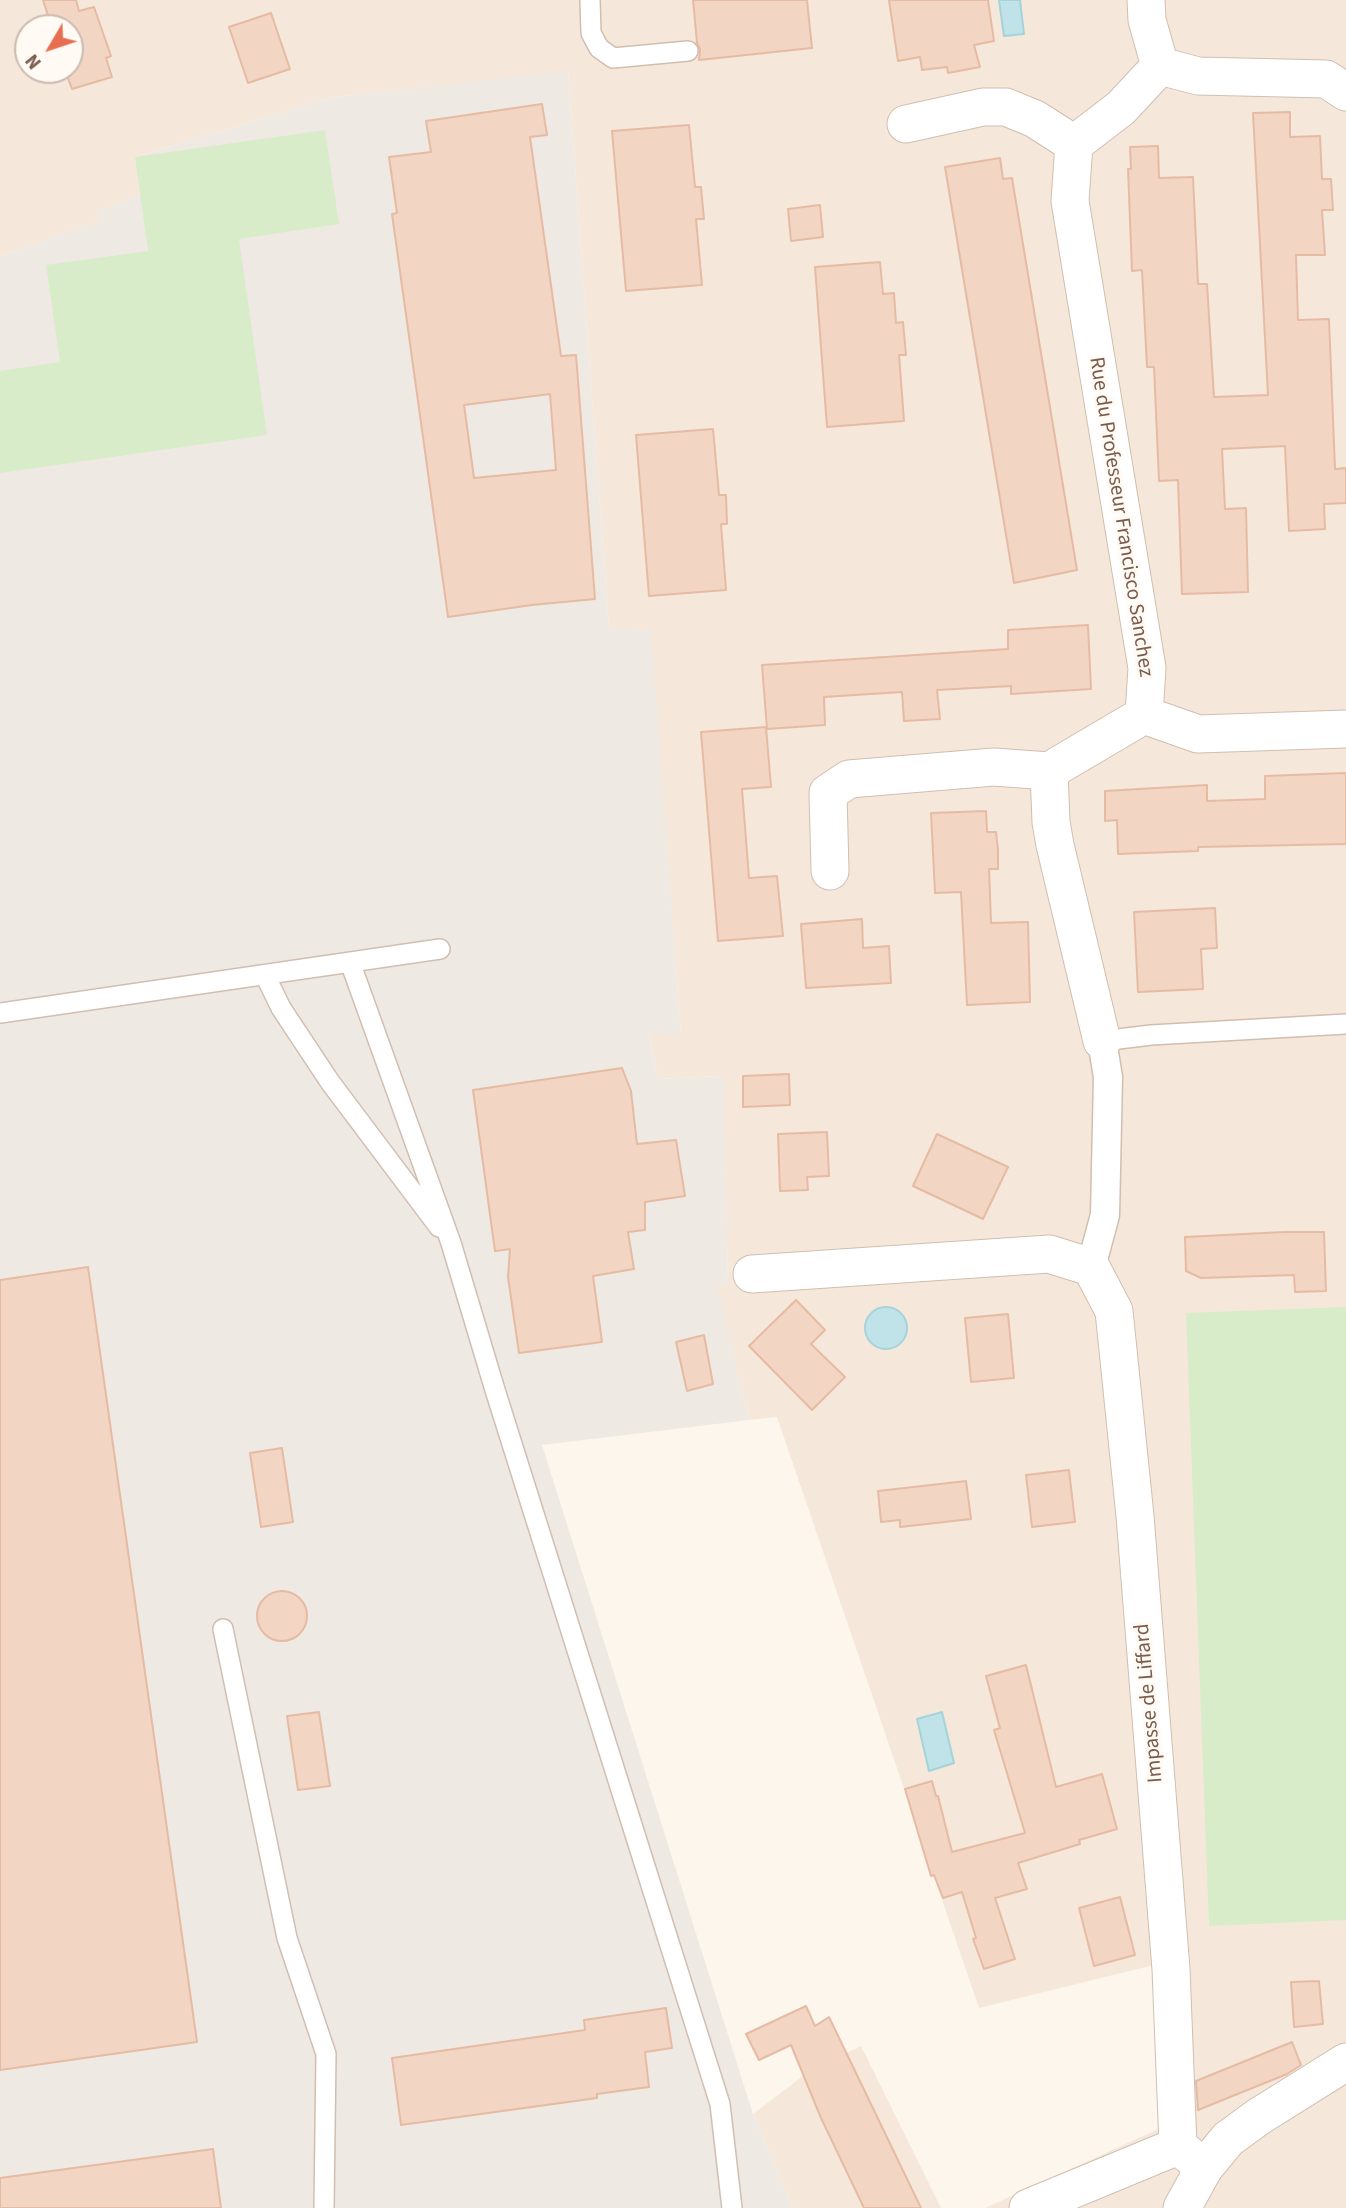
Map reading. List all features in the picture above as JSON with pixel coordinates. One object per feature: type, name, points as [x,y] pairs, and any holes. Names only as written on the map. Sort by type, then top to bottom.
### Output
[{"type":"street","points":[[1146,0],[1147,20],[1160,65]]},
{"type":"street","points":[[1160,65],[1198,76],[1326,79],[1346,92]]},
{"type":"street","points":[[906,124],[983,107],[1006,107],[1035,119],[1074,144],[1121,108],[1160,65]]},
{"type":"street","name":"Rue du Professeur Francisco Sanchez","points":[[1074,144],[1070,201],[1147,668],[1144,715]]},
{"type":"street","points":[[830,871],[828,793],[849,779],[995,767],[1049,771],[1144,715],[1198,734],[1346,729]]},
{"type":"street","points":[[752,1274],[1049,1254],[1091,1267],[1105,1215],[1108,1077],[1102,1041],[1055,845],[1049,771]]},
{"type":"street","name":"Impasse de Liffard","points":[[1091,1267],[1114,1311],[1135,1516],[1171,1969],[1191,2157]]},
{"type":"street","points":[[1028,2208],[1191,2157],[1228,2139],[1346,2062]]},
{"type":"street","points":[[1182,2208],[1191,2157]]},
{"type":"lane","points":[[590,0],[591,33],[599,48],[613,58],[688,51]]},
{"type":"lane","points":[[0,1013],[440,949]]},
{"type":"lane","points":[[350,962],[451,1243],[720,2104],[732,2208]]},
{"type":"lane","points":[[265,975],[281,1008],[330,1082],[451,1243]]},
{"type":"lane","points":[[1102,1041],[1152,1035],[1346,1024]]},
{"type":"lane","points":[[223,1629],[287,1938],[326,2054],[324,2208]]},
{"type":"shaded area","points":[[0,0],[1346,0],[1346,2208],[985,2208],[1167,2125],[1154,1965],[979,2008],[777,1417],[749,1420],[716,1284],[728,1282],[723,1076],[658,1079],[649,1034],[681,1034],[650,630],[609,629],[568,72],[333,97],[135,157],[140,195],[99,210],[102,220],[0,256]]},
{"type":"shaded area","points":[[568,71],[609,628],[651,630],[681,1034],[649,1034],[658,1079],[724,1076],[728,1282],[717,1285],[749,1420],[542,1445],[753,2114],[793,2208],[0,2208],[0,256],[101,220],[98,210],[140,195],[135,157],[333,97]]},
{"type":"shaded area","points":[[861,2046],[941,2208],[793,2208],[753,2114],[812,2069]]},
{"type":"green space","points":[[325,130],[339,224],[239,239],[267,435],[0,473],[0,371],[60,362],[46,265],[148,251],[135,157]]},
{"type":"green space","points":[[1346,1307],[1346,1920],[1209,1926],[1186,1313]]},
{"type":"water","points":[[999,0],[1020,0],[1024,34],[1004,36]]},
{"type":"water","points":[[886,1307],[901,1313],[907,1328],[901,1343],[886,1349],[871,1343],[865,1328],[871,1313]]},
{"type":"water","points":[[942,1712],[954,1763],[929,1771],[917,1719]]},
{"type":"building","points":[[43,0],[76,0],[79,11],[94,7],[111,56],[106,58],[112,77],[72,89],[70,84],[84,84],[84,14],[48,14]]},
{"type":"building","points":[[693,0],[807,0],[812,48],[699,60]]},
{"type":"building","points":[[889,0],[988,0],[994,41],[974,45],[980,67],[948,73],[947,67],[922,70],[920,57],[898,61]]},
{"type":"building","points":[[271,13],[290,69],[248,83],[229,27]]},
{"type":"building","points":[[542,104],[547,135],[530,137],[561,356],[576,355],[595,599],[448,617],[392,214],[397,213],[389,157],[431,152],[426,121]],"holes":[[[550,394],[556,470],[474,478],[464,405]]]},
{"type":"building","points":[[1290,112],[1290,137],[1320,136],[1322,179],[1331,179],[1333,210],[1322,210],[1325,255],[1296,255],[1298,320],[1329,319],[1335,469],[1346,468],[1346,503],[1324,504],[1325,529],[1289,531],[1285,446],[1222,449],[1225,509],[1246,508],[1248,592],[1182,594],[1178,480],[1159,481],[1154,367],[1147,367],[1142,270],[1132,271],[1128,169],[1131,169],[1130,147],[1158,146],[1159,178],[1193,177],[1198,284],[1207,284],[1214,397],[1268,395],[1253,113]]},
{"type":"building","points":[[689,125],[695,187],[701,187],[704,219],[696,219],[702,285],[626,291],[612,131]]},
{"type":"building","points":[[1000,158],[1003,179],[1012,178],[1077,570],[1014,583],[945,167]]},
{"type":"building","points":[[820,205],[823,237],[791,241],[788,209]]},
{"type":"building","points":[[880,262],[883,294],[894,293],[896,323],[903,322],[906,355],[899,355],[904,421],[827,427],[815,267]]},
{"type":"building","points":[[713,429],[719,495],[726,495],[727,524],[721,524],[726,590],[649,596],[636,435]]},
{"type":"building","points":[[1088,625],[1091,689],[1011,694],[1011,686],[937,690],[940,719],[904,721],[902,692],[824,697],[825,725],[767,729],[762,665],[1008,649],[1008,630]]},
{"type":"building","points":[[766,727],[771,787],[742,789],[749,878],[777,876],[783,936],[718,941],[701,732]]},
{"type":"building","points":[[1346,773],[1346,844],[1198,847],[1198,851],[1118,854],[1117,820],[1105,821],[1105,791],[1207,785],[1207,801],[1265,799],[1265,776]]},
{"type":"building","points":[[986,811],[987,832],[996,832],[998,850],[998,869],[989,869],[991,923],[1028,922],[1030,1002],[967,1005],[961,892],[935,893],[931,813]]},
{"type":"building","points":[[1215,908],[1217,948],[1201,949],[1203,989],[1138,992],[1134,912]]},
{"type":"building","points":[[862,919],[863,948],[889,946],[891,983],[806,988],[801,924]]},
{"type":"building","points":[[622,1068],[631,1091],[637,1144],[676,1140],[685,1196],[645,1202],[645,1230],[628,1232],[634,1269],[593,1276],[602,1342],[519,1353],[508,1277],[510,1249],[495,1251],[473,1090]]},
{"type":"building","points":[[789,1074],[790,1105],[743,1107],[743,1076]]},
{"type":"building","points":[[827,1132],[829,1176],[807,1177],[808,1190],[780,1191],[778,1134]]},
{"type":"building","points":[[937,1134],[1008,1167],[983,1219],[913,1186]]},
{"type":"building","points":[[1324,1232],[1326,1291],[1295,1292],[1294,1275],[1201,1278],[1186,1271],[1185,1237]]},
{"type":"building","points":[[88,1267],[197,2042],[0,2070],[0,1280]]},
{"type":"building","points":[[796,1300],[825,1330],[811,1344],[845,1377],[812,1410],[749,1346]]},
{"type":"building","points":[[1008,1314],[1014,1378],[971,1382],[965,1318]]},
{"type":"building","points":[[704,1335],[713,1384],[687,1391],[676,1342]]},
{"type":"building","points":[[282,1448],[293,1522],[261,1527],[250,1453]]},
{"type":"building","points":[[1069,1470],[1075,1522],[1032,1527],[1026,1475]]},
{"type":"building","points":[[966,1481],[971,1519],[900,1527],[900,1520],[881,1522],[878,1491]]},
{"type":"building","points":[[282,1591],[300,1598],[307,1616],[300,1634],[282,1641],[264,1634],[257,1616],[264,1598]]},
{"type":"building","points":[[1026,1665],[1056,1787],[1102,1774],[1117,1829],[1079,1840],[1080,1844],[1018,1863],[1027,1889],[995,1898],[1015,1959],[984,1969],[973,1939],[976,1938],[962,1892],[943,1898],[934,1875],[931,1876],[905,1789],[932,1781],[952,1852],[1025,1833],[994,1730],[1000,1728],[986,1676]]},
{"type":"building","points":[[319,1712],[330,1786],[298,1790],[287,1716]]},
{"type":"building","points":[[1120,1897],[1135,1955],[1094,1966],[1079,1908]]},
{"type":"building","points":[[1319,1981],[1323,2024],[1294,2027],[1291,1982]]},
{"type":"building","points":[[806,2006],[815,2026],[829,2017],[921,2208],[864,2208],[821,2118],[791,2045],[759,2060],[746,2034]]},
{"type":"building","points":[[666,2008],[672,2048],[645,2052],[649,2087],[597,2094],[597,2098],[401,2125],[392,2058],[585,2030],[584,2020]]},
{"type":"building","points":[[1292,2042],[1301,2065],[1287,2074],[1198,2110],[1196,2081]]},
{"type":"building","points":[[213,2149],[221,2208],[0,2208],[0,2178]]}]
